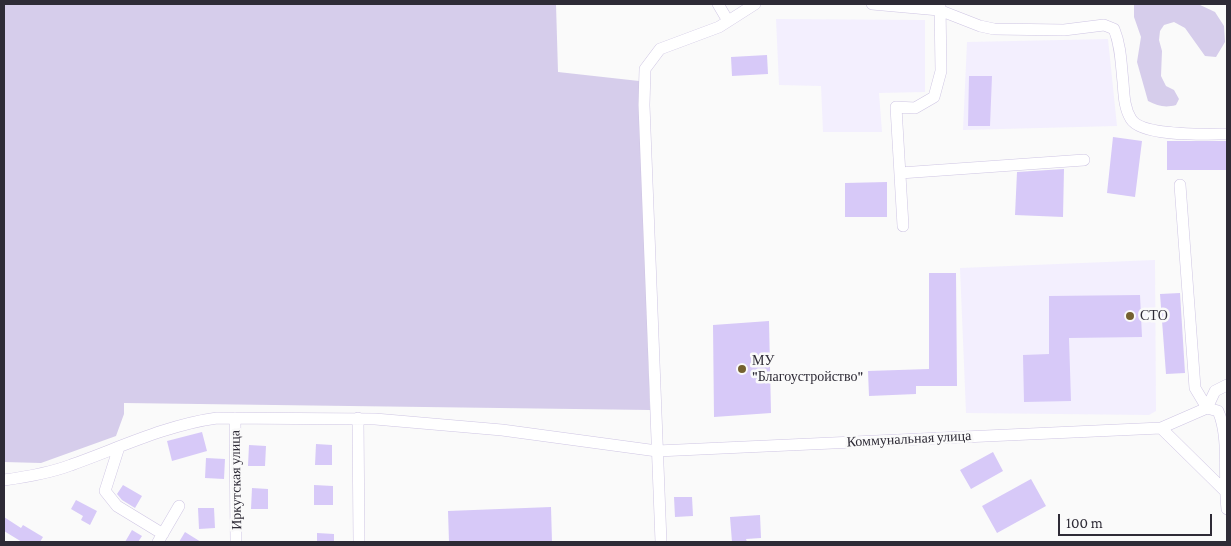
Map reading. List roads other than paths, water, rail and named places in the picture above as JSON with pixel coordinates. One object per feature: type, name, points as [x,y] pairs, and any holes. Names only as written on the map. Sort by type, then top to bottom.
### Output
[{"type":"street","points":[[718,4],[728,21]]},
{"type":"street","points":[[661,542],[644,105],[646,69],[660,49],[719,27],[755,4]]},
{"type":"street","points":[[872,4],[939,7],[980,26],[994,29],[1064,30],[1104,25],[1114,29],[1119,41],[1126,107],[1131,119],[1137,126],[1160,131],[1227,134]]},
{"type":"street","points":[[903,226],[896,107],[916,108],[934,97],[941,71],[939,7]]},
{"type":"street","points":[[900,173],[1084,160]]},
{"type":"street","points":[[1180,185],[1196,388],[1207,408]]},
{"type":"street","points":[[1207,408],[1215,391],[1227,385]]},
{"type":"street","points":[[1225,492],[1161,428],[1207,408],[1218,411],[1223,422],[1227,509]]},
{"type":"street","name":"Коммунальная улица","points":[[4,480],[40,474],[69,466],[164,430],[200,420],[235,418],[358,418],[502,430],[657,451],[1161,428]]},
{"type":"street","name":"Иркутская улица","points":[[235,418],[236,542]]},
{"type":"street","points":[[358,418],[359,542]]},
{"type":"street","points":[[120,447],[105,491],[117,506],[161,538],[179,506]]},
{"type":"place","name":"СТО","points":[[1130,316]]},
{"type":"place","name":"МУ \"Благоустройство\"","points":[[742,369]]}]
